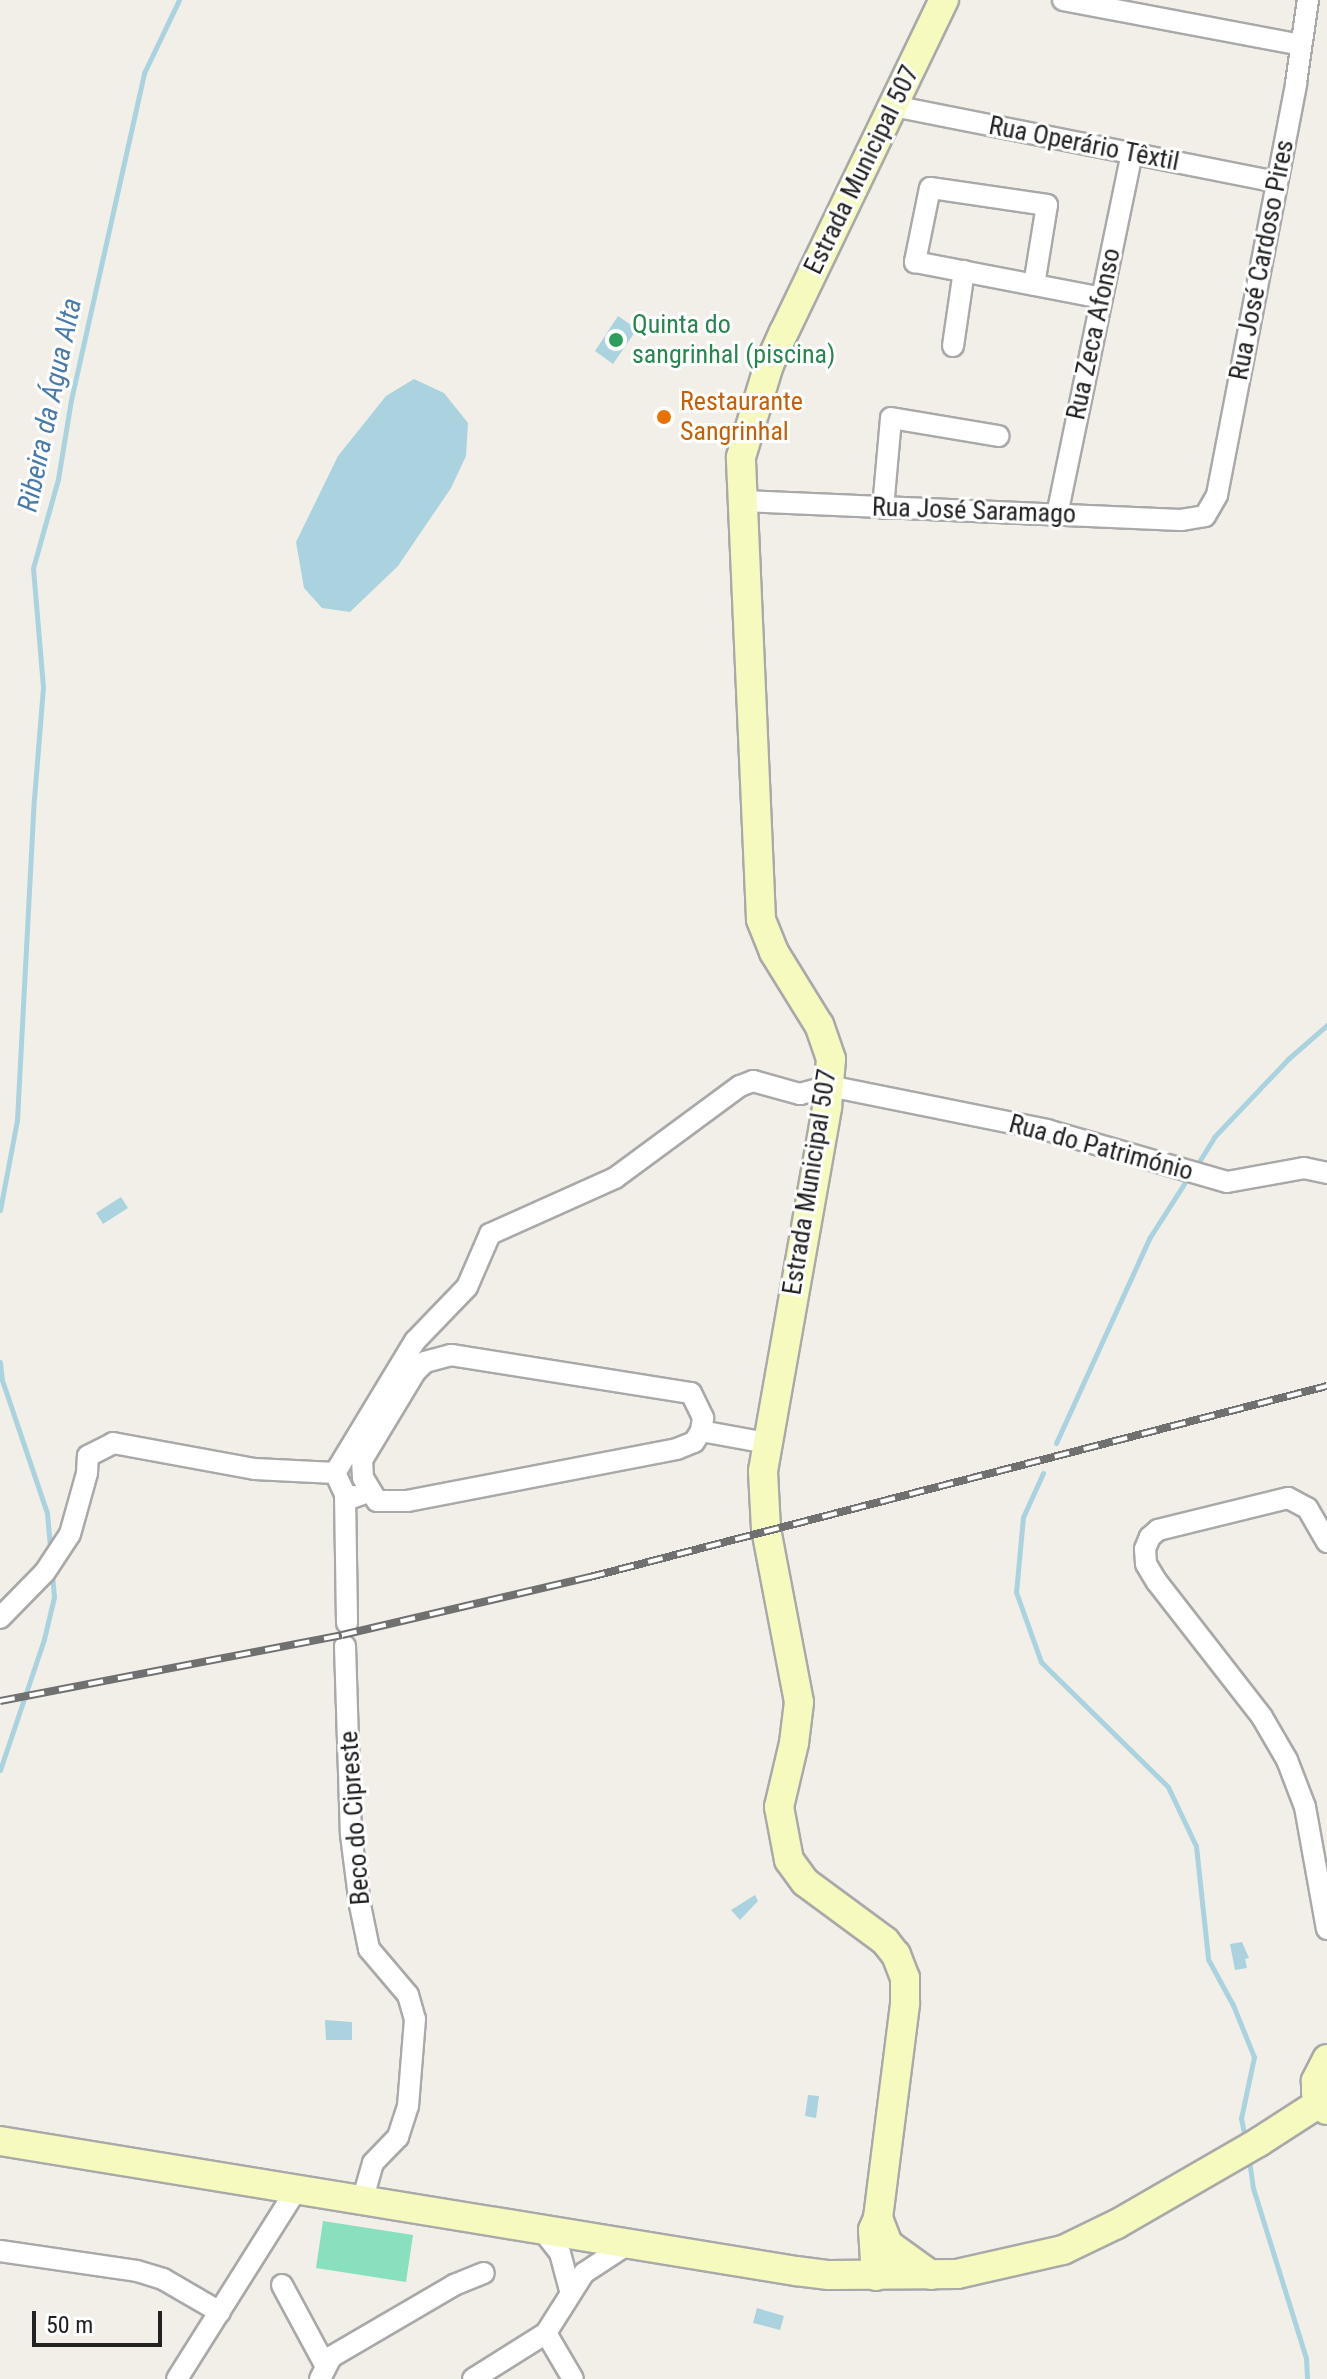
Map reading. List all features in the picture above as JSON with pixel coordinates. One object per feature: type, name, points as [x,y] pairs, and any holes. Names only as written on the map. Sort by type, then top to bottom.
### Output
[{"type":"street","name":"Estrada Municipal 507","points":[[876,2276],[886,2251],[878,2230],[905,2003],[905,1978],[896,1955],[885,1941],[805,1882],[789,1860],[782,1838],[779,1807],[799,1702],[766,1529],[763,1471],[829,1086],[831,1059],[819,1025],[774,952],[761,919],[741,457],[769,365],[944,0]]},
{"type":"street","points":[[1063,0],[1301,45]]},
{"type":"street","name":"Rua José Cardoso Pires","points":[[1205,516],[1217,495],[1308,0]]},
{"type":"street","name":"Rua Operário Têxtil","points":[[893,106],[1276,182]]},
{"type":"street","name":"Rua Zeca Afonso","points":[[1057,515],[1132,154]]},
{"type":"street","points":[[1034,285],[1047,205],[930,188],[915,262],[964,271],[1034,285],[1102,298]]},
{"type":"street","points":[[953,346],[964,271]]},
{"type":"street","points":[[883,508],[891,418],[999,436]]},
{"type":"street","name":"Rua José Saramago","points":[[743,501],[1181,520],[1205,516]]},
{"type":"street","name":"Rua do Património","points":[[335,1473],[415,1341],[467,1287],[490,1234],[615,1178],[740,1086],[753,1081],[800,1094],[829,1086],[1080,1137],[1152,1162],[1227,1182],[1304,1168],[1327,1173]]},
{"type":"street","points":[[451,1355],[691,1393],[703,1418],[701,1431],[694,1442],[677,1449],[408,1501],[377,1501],[363,1478],[362,1460],[415,1372],[439,1357],[451,1355]]},
{"type":"street","points":[[701,1431],[767,1443]]},
{"type":"street","points":[[0,1618],[45,1572],[70,1534],[87,1473],[88,1456],[113,1443],[255,1469],[335,1473],[345,1494],[347,1623]]},
{"type":"street","points":[[345,1494],[354,1497],[369,1492]]},
{"type":"street","points":[[1326,1921],[1321,1864],[1305,1807],[1287,1760],[1262,1717],[1157,1582],[1146,1564],[1145,1549],[1150,1537],[1158,1530],[1288,1498],[1307,1508],[1327,1542]]},
{"type":"street","name":"Beco do Cipreste","points":[[345,1646],[351,1835],[360,1905],[369,1949],[408,1995],[415,2019],[408,2106],[398,2137],[373,2163],[362,2201]]},
{"type":"street","points":[[0,2141],[829,2275],[931,2275],[972,2272],[1063,2250],[1117,2224],[1325,2103],[1316,2081],[1327,2059]]},
{"type":"street","points":[[177,2379],[296,2190]]},
{"type":"street","points":[[829,2275],[860,2254],[878,2230],[899,2255],[931,2275]]},
{"type":"street","points":[[543,2231],[574,2277]]},
{"type":"street","points":[[473,2379],[546,2333],[562,2312],[574,2277],[582,2237]]},
{"type":"street","points":[[574,2277],[628,2244]]},
{"type":"street","points":[[0,2251],[137,2271],[163,2279],[220,2312]]},
{"type":"street","points":[[322,2372],[331,2357],[454,2285],[484,2273]]},
{"type":"street","points":[[282,2285],[322,2372]]},
{"type":"street","points":[[546,2333],[573,2379]]},
{"type":"green space","points":[[323,2221],[413,2235],[406,2282],[316,2268]]},
{"type":"water","name":"Quinta do sangrinhal (piscina)","points":[[618,316],[637,329],[613,364],[595,351]]},
{"type":"water","points":[[414,379],[444,393],[468,423],[466,456],[451,488],[398,566],[350,612],[322,608],[304,588],[296,542],[338,456],[386,396]]},
{"type":"water","points":[[121,1197],[128,1208],[103,1224],[96,1213]]},
{"type":"water","points":[[755,1895],[758,1901],[740,1920],[731,1910]]},
{"type":"water","points":[[1242,1942],[1249,1958],[1245,1959],[1247,1968],[1235,1970],[1230,1944]]},
{"type":"water","points":[[325,2020],[352,2022],[352,2040],[326,2040]]},
{"type":"water","points":[[808,2095],[819,2096],[816,2118],[805,2116]]},
{"type":"water","points":[[757,2308],[784,2316],[780,2330],[753,2323]]},
{"type":"waterway","name":"Ribeira da Água Alta","points":[[0,1210],[17,1120],[43,687],[33,568],[58,479],[71,400],[144,73],[179,0]]},
{"type":"waterway","points":[[1195,1168],[1214,1137],[1288,1059],[1327,1025]]},
{"type":"waterway","points":[[1056,1443],[1150,1237],[1189,1176]]},
{"type":"waterway","name":"Ribeira da Água Alta","points":[[0,1362],[2,1380],[47,1513],[50,1550]]},
{"type":"waterway","points":[[1043,1473],[1023,1517],[1016,1592],[1041,1662],[1168,1787],[1196,1846],[1208,1959],[1233,2005],[1254,2057],[1241,2118],[1245,2139]]},
{"type":"waterway","name":"Ribeira da Água Alta","points":[[0,1770],[44,1639],[54,1597],[52,1572]]},
{"type":"waterway","points":[[1249,2160],[1253,2188],[1306,2358],[1307,2379]]},
{"type":"railway","points":[[0,1701],[342,1635],[590,1577],[1327,1386]]},
{"type":"place","name":"Quinta do sangrinhal (piscina)","points":[[616,340]]},
{"type":"place","name":"Restaurante Sangrinhal","points":[[664,417]]}]
